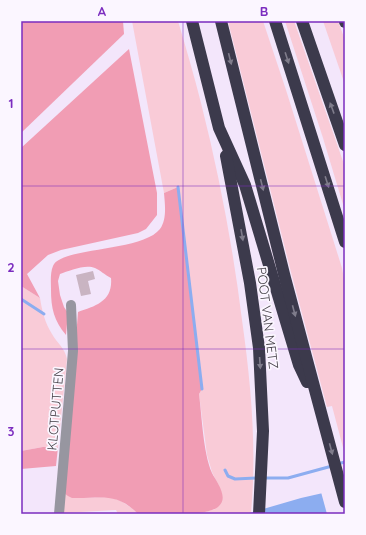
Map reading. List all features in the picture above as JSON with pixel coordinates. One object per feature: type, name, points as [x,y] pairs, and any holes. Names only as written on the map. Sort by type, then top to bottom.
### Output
[{"type":"highway","points":[[192,21],[220,128],[245,185],[299,365],[321,412]]},
{"type":"highway","points":[[221,21],[285,278],[345,502]]},
{"type":"highway","points":[[275,21],[345,242]]},
{"type":"highway","points":[[302,21],[345,144]]},
{"type":"highway","name":"POOT VAN METZ","points":[[220,128],[238,211],[255,315],[260,356],[263,431],[259,514]]},
{"type":"street","name":"KLOTPUTTEN","points":[[59,514],[73,351],[71,305]]},
{"type":"shaded area","points":[[21,21],[123,21],[124,34],[21,133]]},
{"type":"shaded area","points":[[132,21],[178,21],[208,130],[230,238],[248,368],[253,440],[253,489],[251,513],[197,514],[215,509],[219,486],[212,472],[207,455],[199,394],[202,389],[178,187],[164,193]]},
{"type":"shaded area","points":[[228,21],[263,21],[342,268],[345,284],[345,455],[332,406],[327,407],[292,276]]},
{"type":"shaded area","points":[[285,21],[294,21],[345,167],[345,211],[323,138]]},
{"type":"shaded area","points":[[323,21],[338,21],[345,40],[345,85]]},
{"type":"shaded area","points":[[129,49],[157,193],[157,215],[146,229],[138,233],[61,250],[48,255],[27,274],[40,298],[21,286],[21,148]]},
{"type":"shaded area","points":[[178,187],[202,389],[199,394],[205,445],[209,465],[221,489],[223,498],[219,506],[213,510],[204,512],[193,514],[138,514],[130,507],[115,499],[99,497],[72,498],[64,493],[78,312],[97,305],[106,297],[111,286],[111,278],[91,267],[77,268],[60,274],[58,281],[60,295],[64,307],[68,313],[66,335],[56,319],[53,308],[51,297],[51,272],[53,266],[59,260],[70,255],[120,246],[137,242],[151,236],[160,229],[164,221],[164,193]]},
{"type":"shaded area","points":[[21,286],[40,298],[47,326],[65,352],[67,359],[58,447],[43,447],[21,451]]},
{"type":"shaded area","points":[[43,447],[58,447],[56,466],[21,469],[21,451]]},
{"type":"shaded area","points":[[64,493],[80,498],[110,497],[121,501],[138,514],[118,514],[116,510],[63,513]]},
{"type":"water","points":[[345,488],[345,509],[324,514],[246,514],[301,498]]},
{"type":"pier","points":[[345,486],[345,511],[327,514],[321,492]]},
{"type":"building","points":[[93,271],[95,279],[88,281],[91,294],[81,296],[76,275]]},
{"type":"waterway","points":[[178,187],[202,389]]},
{"type":"waterway","points":[[21,299],[44,314]]},
{"type":"waterway","points":[[337,464],[345,462]]},
{"type":"waterway","points":[[263,478],[288,478],[332,466]]},
{"type":"waterway","points":[[225,470],[228,476],[235,479],[257,478]]}]
